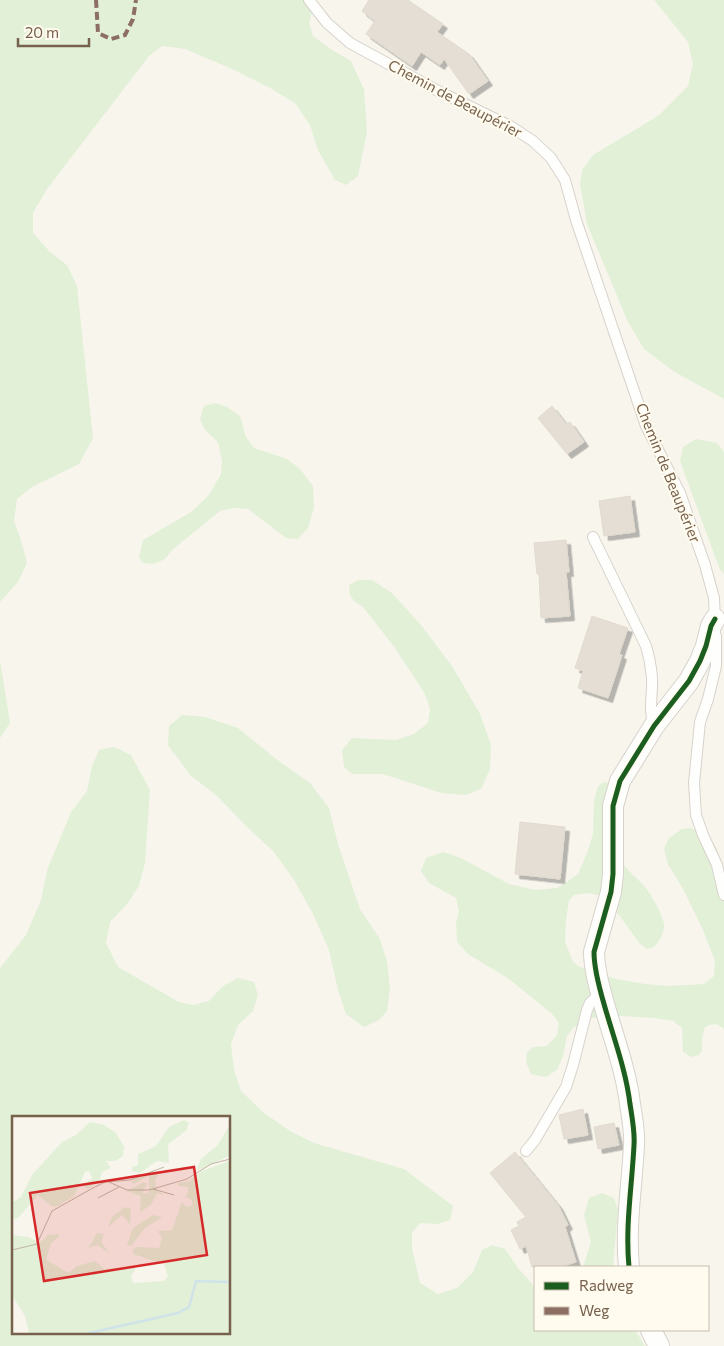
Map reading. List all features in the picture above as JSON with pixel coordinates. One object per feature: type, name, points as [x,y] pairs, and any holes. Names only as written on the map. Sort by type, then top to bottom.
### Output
[{"type":"street","name":"Chemin de Beaupérier","points":[[629,1266],[628,1226],[634,1143],[633,1123],[624,1074],[601,993],[594,960],[594,952],[611,892],[613,874],[613,806],[620,781],[654,726],[689,681],[700,662],[715,619]]},
{"type":"street","points":[[652,1331],[659,1346]]},
{"type":"lane","name":"Chemin de Beaupérier","points":[[309,0],[327,23],[350,44],[440,92],[510,126],[533,141],[551,158],[564,180],[646,426],[680,493],[705,565],[714,598],[715,619]]},
{"type":"lane","points":[[593,537],[646,646],[652,678],[651,717],[654,726]]},
{"type":"lane","points":[[715,619],[716,666],[700,722],[694,783],[696,815],[702,835],[717,865],[724,895]]},
{"type":"lane","points":[[526,1151],[535,1140],[566,1087],[586,1010],[590,1003],[601,993]]},
{"type":"green space","points":[[0,0],[316,0],[309,22],[313,36],[351,61],[364,89],[367,132],[358,176],[346,185],[335,180],[318,150],[310,125],[295,103],[230,68],[185,49],[162,46],[149,56],[47,189],[33,213],[33,233],[50,252],[67,265],[77,286],[93,438],[79,464],[32,487],[17,499],[14,521],[27,563],[18,582],[0,602]]},
{"type":"green space","points":[[654,0],[724,0],[724,399],[673,371],[644,349],[628,322],[587,224],[580,184],[582,170],[593,155],[658,116],[688,86],[693,64],[688,42]]},
{"type":"green space","points":[[215,403],[227,407],[240,416],[246,437],[254,448],[287,459],[300,469],[313,486],[314,507],[308,528],[298,539],[286,538],[248,509],[234,508],[220,511],[172,550],[165,559],[154,564],[143,563],[139,557],[143,540],[191,512],[209,495],[221,474],[222,461],[218,442],[205,430],[200,419],[204,406]]},
{"type":"green space","points":[[696,439],[717,443],[724,452],[724,574],[720,570],[680,461],[683,447]]},
{"type":"green space","points":[[358,580],[372,580],[392,593],[421,625],[452,666],[480,714],[491,745],[490,769],[481,789],[466,795],[441,793],[383,774],[352,774],[344,767],[342,750],[352,738],[396,740],[414,734],[428,723],[430,709],[425,694],[395,648],[363,607],[354,601],[350,595],[349,585]]},
{"type":"green space","points":[[0,660],[10,723],[0,738]]},
{"type":"green space","points":[[182,715],[205,717],[238,728],[276,759],[310,783],[329,808],[338,844],[360,909],[380,939],[387,961],[390,989],[387,1011],[379,1020],[364,1027],[346,1014],[338,990],[329,950],[313,914],[294,880],[273,851],[217,796],[190,775],[168,745],[169,726]]},
{"type":"green space","points":[[114,747],[131,755],[150,790],[145,863],[139,886],[127,904],[110,922],[106,943],[118,967],[179,1002],[194,1005],[209,1001],[223,986],[238,978],[254,982],[258,995],[253,1011],[238,1025],[231,1044],[234,1070],[241,1091],[264,1113],[290,1131],[314,1143],[404,1169],[453,1206],[450,1220],[438,1224],[420,1223],[412,1233],[412,1248],[420,1283],[438,1294],[457,1288],[473,1272],[482,1250],[492,1245],[505,1249],[518,1268],[534,1286],[534,1331],[636,1331],[645,1346],[0,1346],[0,968],[26,935],[41,900],[47,870],[71,812],[87,791],[92,766],[99,750]]},
{"type":"green space","points":[[604,782],[610,783],[620,858],[651,895],[664,922],[664,929],[654,947],[647,949],[640,944],[619,915],[601,896],[590,893],[574,895],[569,900],[565,941],[572,960],[578,966],[616,979],[645,984],[668,986],[704,984],[714,976],[715,961],[703,930],[683,889],[668,864],[664,849],[669,838],[682,829],[691,828],[709,836],[717,849],[724,874],[724,1029],[715,1024],[705,1027],[702,1038],[702,1050],[699,1055],[691,1057],[683,1052],[682,1028],[673,1021],[621,1016],[592,1018],[574,1027],[567,1036],[563,1056],[557,1070],[546,1077],[531,1074],[526,1062],[527,1052],[533,1047],[547,1046],[557,1035],[559,1023],[552,1014],[509,979],[468,954],[457,942],[456,923],[459,911],[456,898],[429,883],[421,871],[426,858],[443,852],[461,858],[509,884],[536,890],[557,888],[578,874],[593,834],[594,800],[598,786]]},
{"type":"green space","points":[[602,1193],[614,1198],[618,1210],[613,1266],[583,1266],[591,1242],[584,1215],[589,1198]]},
{"type":"building","points":[[369,0],[408,0],[443,24],[437,32],[469,54],[488,81],[469,94],[444,59],[440,65],[421,52],[412,66],[366,34],[375,21],[362,11]]},
{"type":"building","points":[[552,406],[566,424],[570,422],[584,442],[567,454],[538,418]]},
{"type":"building","points":[[630,496],[635,532],[604,536],[599,501]]},
{"type":"building","points":[[566,540],[569,572],[566,572],[570,616],[541,618],[539,574],[537,574],[534,543]]},
{"type":"building","points":[[592,616],[628,628],[619,654],[622,655],[608,698],[578,688],[583,671],[575,668]]},
{"type":"building","points":[[520,822],[565,827],[560,879],[515,874]]},
{"type":"building","points":[[583,1109],[588,1135],[564,1139],[559,1115]]},
{"type":"building","points":[[614,1123],[619,1145],[598,1149],[594,1127]]},
{"type":"building","points":[[515,1152],[558,1205],[568,1225],[565,1227],[576,1262],[563,1266],[532,1267],[526,1246],[520,1249],[511,1230],[519,1226],[517,1222],[526,1217],[490,1173]]},
{"type":"marked path","points":[[96,0],[98,33],[111,39],[125,35],[133,19],[136,0]]},
{"type":"cycle path","points":[[629,1266],[628,1236],[634,1145],[633,1124],[626,1079],[599,985],[594,952],[611,892],[613,874],[613,806],[620,781],[654,726],[689,681],[700,661],[715,619]]}]
